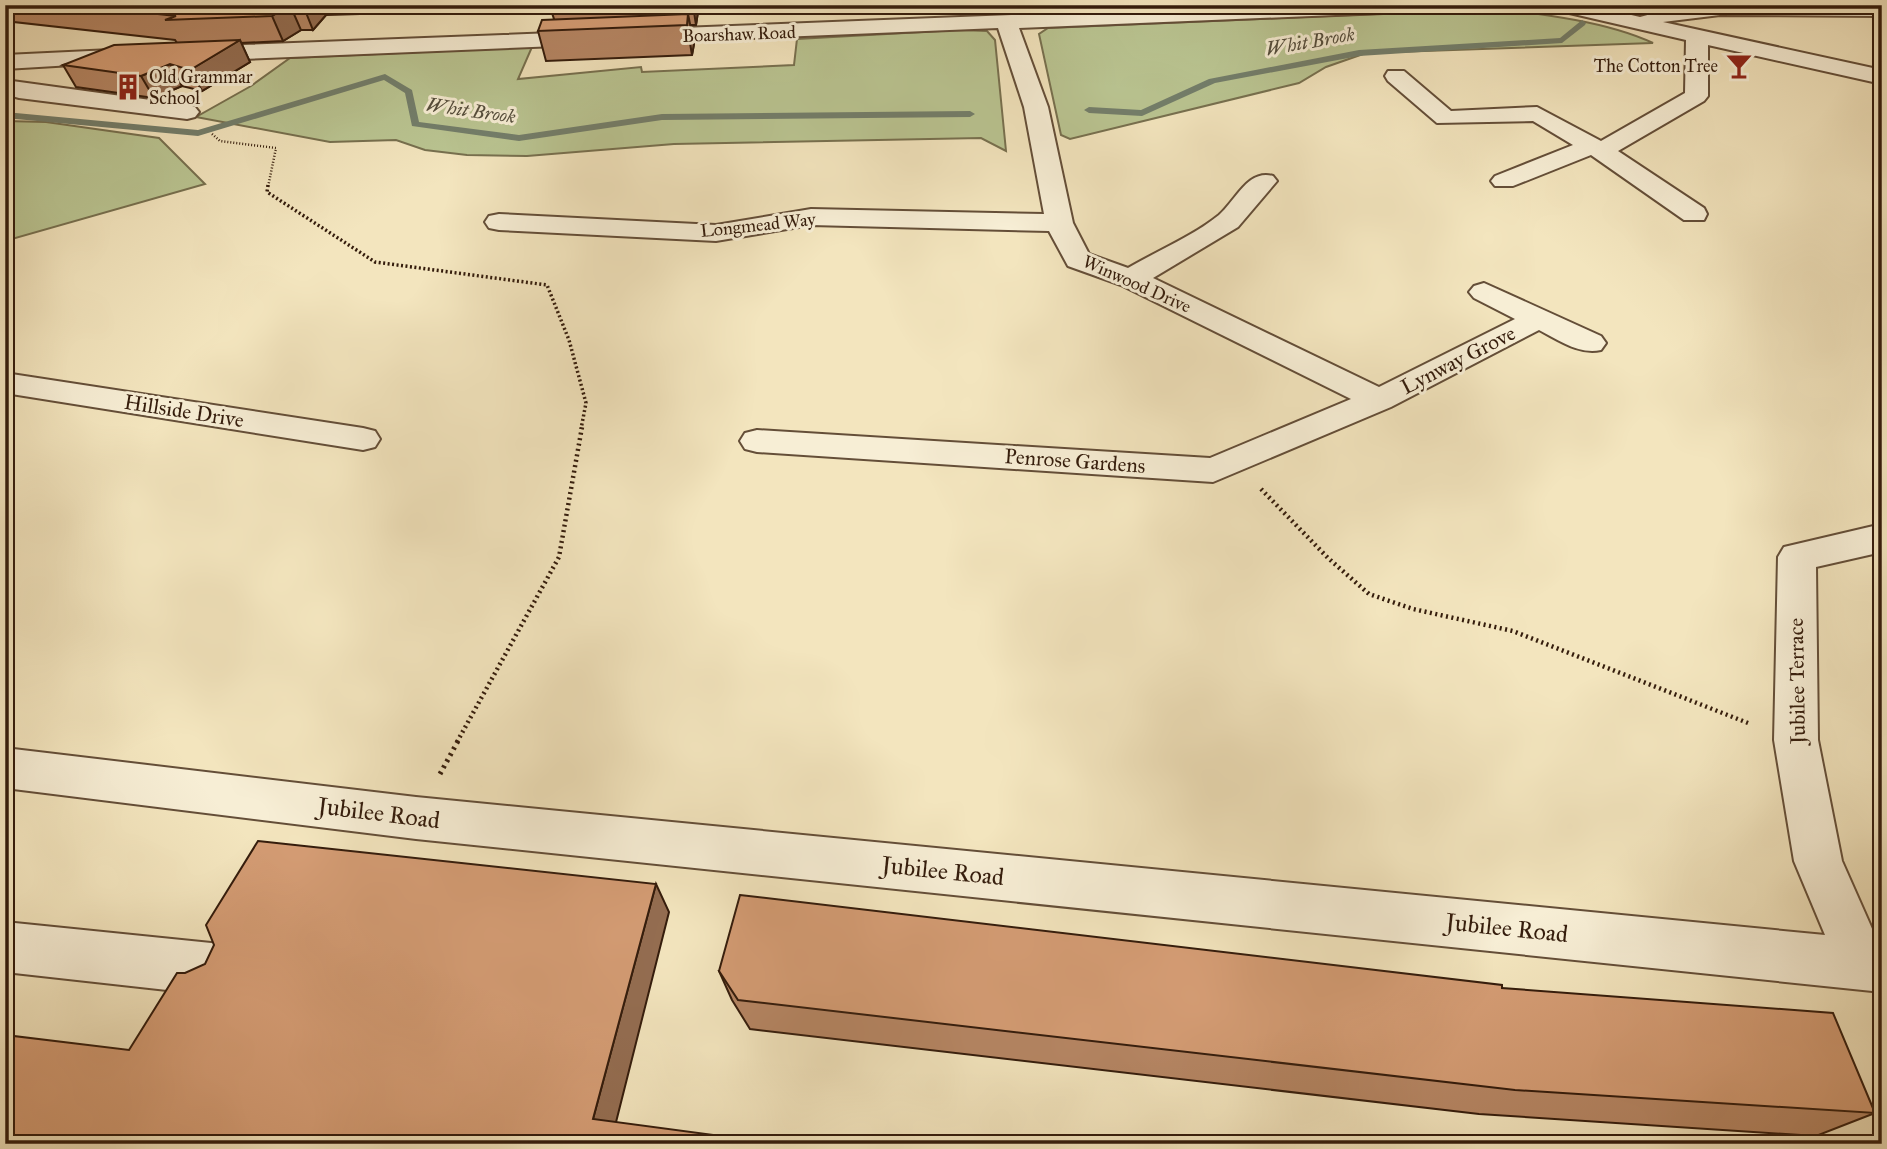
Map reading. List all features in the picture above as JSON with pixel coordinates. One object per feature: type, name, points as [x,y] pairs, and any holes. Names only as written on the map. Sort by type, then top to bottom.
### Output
[{"type":"street","name":"Boarshaw Road","points":[[5,62],[739,24],[1007,24],[1206,10],[1431,5]]},
{"type":"street","points":[[1569,6],[1697,38],[1882,77]]},
{"type":"street","points":[[1644,23],[1656,14],[1695,9],[1882,9]]},
{"type":"street","name":"Winwood Drive","points":[[1007,24],[1036,107],[1059,223],[1078,260],[1131,279],[1379,400]]},
{"type":"street","points":[[1504,181],[1596,149],[1696,96],[1697,38]]},
{"type":"street","points":[[1396,76],[1446,118],[1536,114],[1596,149],[1694,214]]},
{"type":"street","points":[[5,87],[187,112]]},
{"type":"street","points":[[1131,279],[1228,220],[1264,181]]},
{"type":"street","name":"Longmead Way","points":[[499,222],[716,233],[811,217],[1059,223]]},
{"type":"street","points":[[1485,292],[1590,344]]},
{"type":"street","name":"Lynway Grove","points":[[1379,400],[1538,319]]},
{"type":"street","name":"Hillside Drive","points":[[5,383],[363,439]]},
{"type":"street","name":"Penrose Gardens","points":[[757,441],[1213,470],[1379,400]]},
{"type":"street","name":"Jubilee Terrace","points":[[1872,965],[1818,861],[1796,740],[1797,558],[1882,538]]},
{"type":"street","name":"Jubilee Road","points":[[5,768],[416,818],[1872,965]]},
{"type":"street","points":[[5,947],[221,970]]},
{"type":"path","points":[[216,137],[220,141],[276,148],[267,192],[374,262],[547,285],[569,340],[586,403],[559,557],[416,818]]},
{"type":"path","points":[[1234,461],[1328,558],[1368,594],[1413,609],[1513,631],[1796,740]]},
{"type":"green space","points":[[1494,9],[1596,24],[1653,43],[1366,53],[1326,67],[1299,83],[1070,139],[1061,135],[1039,34],[1048,28]]},
{"type":"green space","points":[[959,30],[987,31],[995,40],[1006,151],[981,138],[674,144],[527,156],[467,155],[425,150],[396,140],[330,142],[196,117],[251,86],[290,58],[532,47],[518,79],[641,67],[642,72],[794,65],[797,39]]},
{"type":"green space","points":[[5,121],[46,122],[159,138],[205,184],[5,241]]},
{"type":"building","points":[[76,5],[290,5],[272,16],[165,20],[176,16]]},
{"type":"building","points":[[553,5],[669,5],[551,10]]},
{"type":"building","points":[[688,14],[687,25],[538,31],[542,20]]},
{"type":"building","points":[[240,40],[190,70],[170,64],[141,76],[63,65],[114,45]]},
{"type":"building","points":[[258,841],[656,884],[593,1119],[781,1144],[5,1144],[5,1035],[129,1050],[177,973],[185,973],[205,964],[214,945],[206,925]]},
{"type":"building","points":[[740,895],[1502,985],[1502,988],[1833,1013],[1875,1113],[1515,1090],[738,1000],[719,971]]},
{"type":"waterway","name":"Whit Brook","points":[[1089,110],[1142,113],[1212,81],[1359,53],[1562,40],[1582,23]]},
{"type":"waterway","name":"Whit Brook","points":[[5,115],[198,133],[385,77],[409,92],[415,124],[519,138],[662,117],[970,114]]},
{"type":"place","name":"The Cotton Tree","points":[[1739,66]]},
{"type":"place","name":"Old Grammar School","points":[[128,87]]}]
